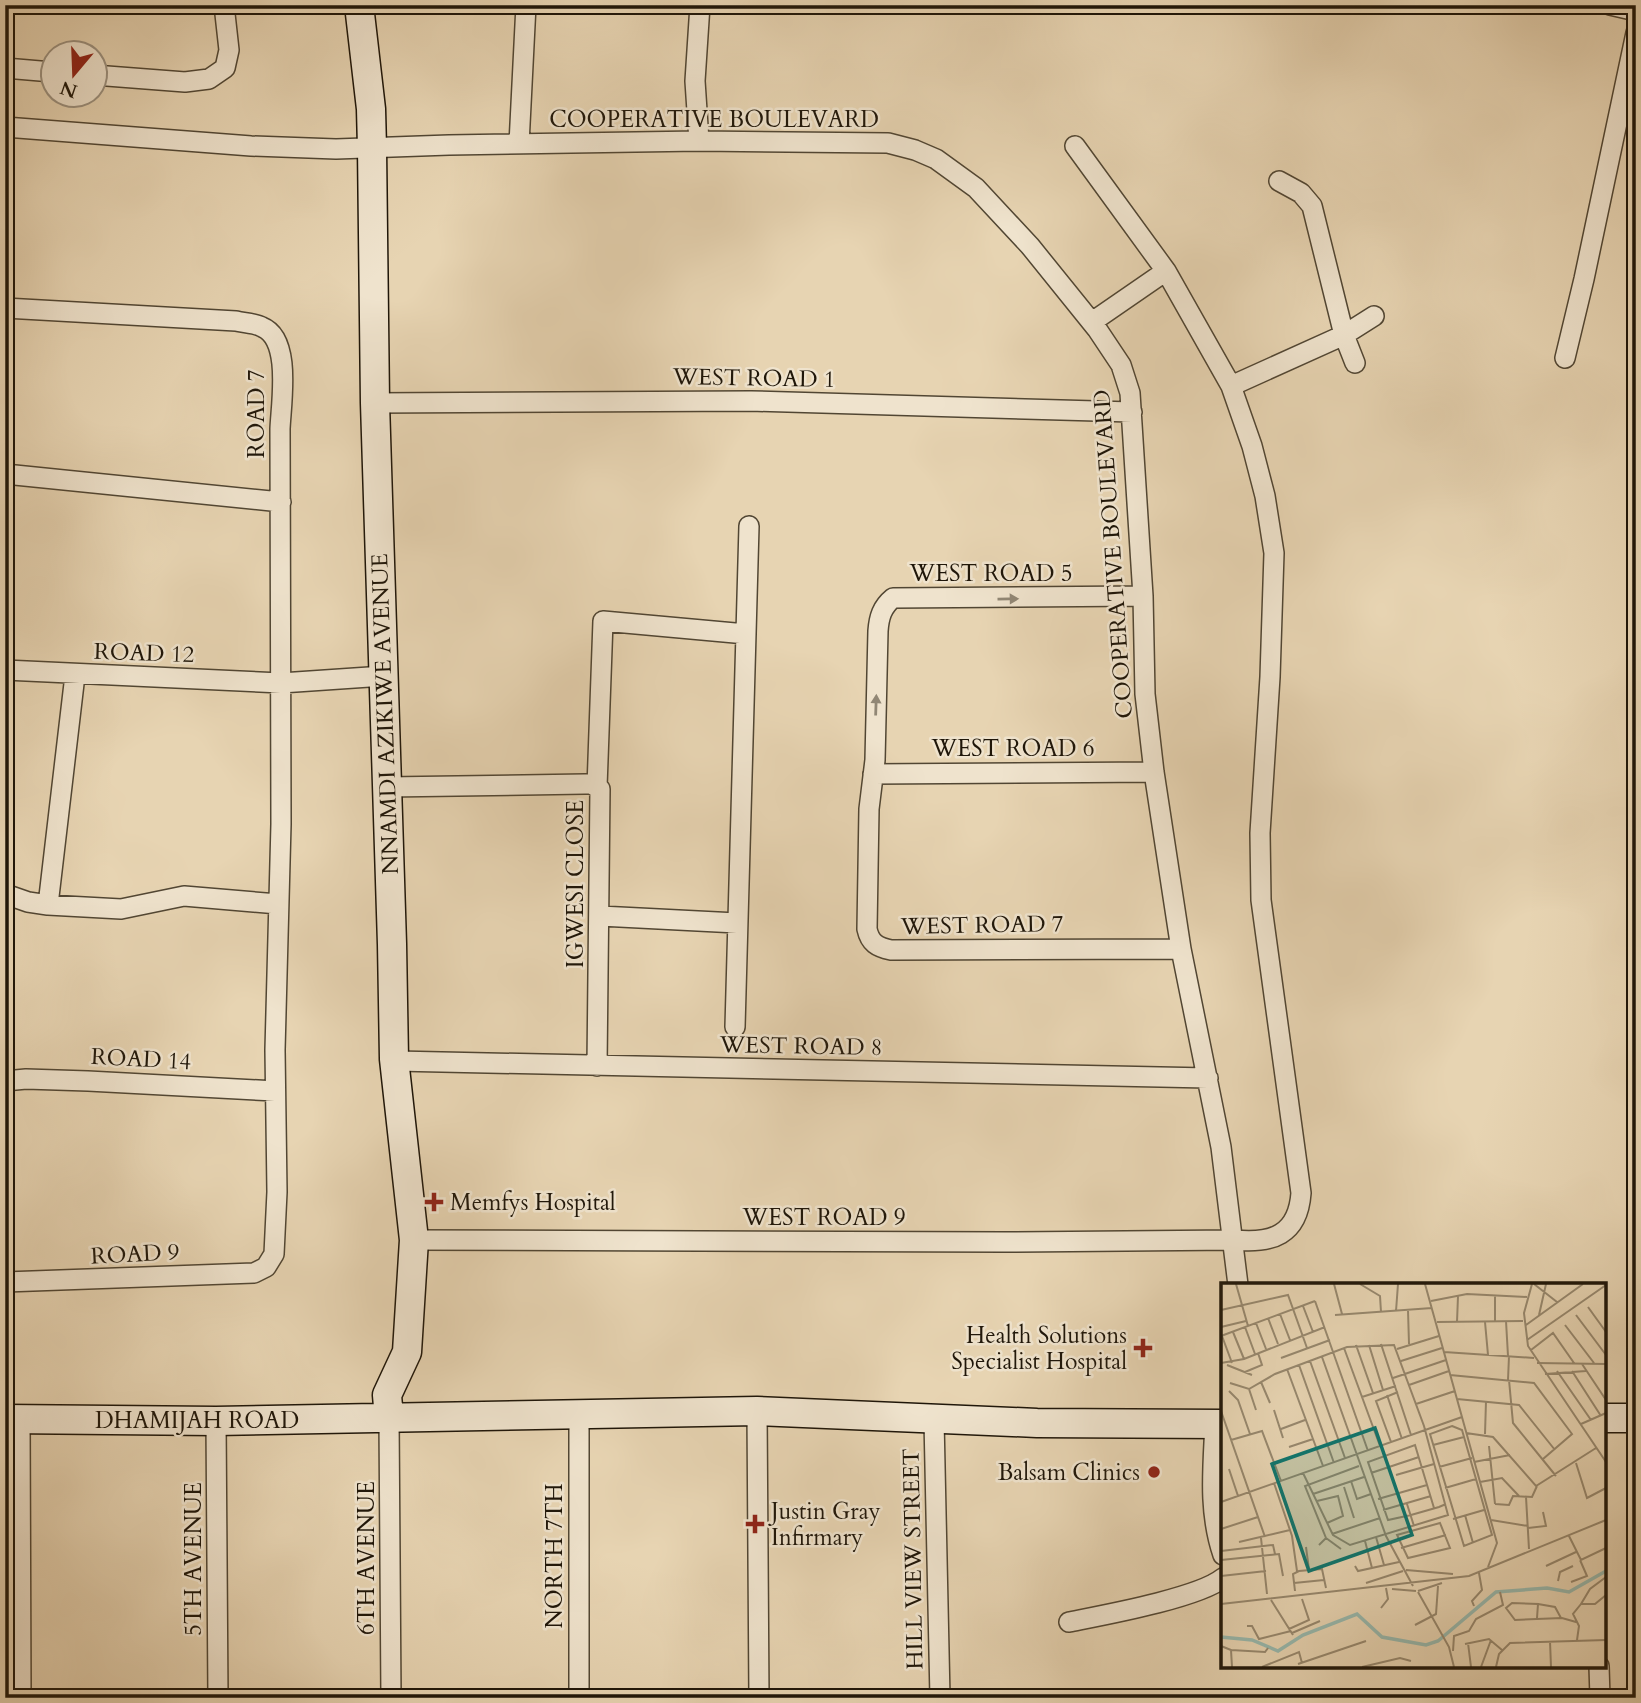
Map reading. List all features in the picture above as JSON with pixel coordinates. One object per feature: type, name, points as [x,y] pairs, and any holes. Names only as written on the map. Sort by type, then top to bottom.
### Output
[{"type":"main road","name":"NNAMDI AZIKIWE AVENUE","points":[[359,5],[371,109],[375,403],[394,1059],[414,1240],[407,1352],[387,1395],[389,1418]]},
{"type":"main road","name":"DHAMIJAH ROAD","points":[[12,1419],[216,1421],[757,1411],[1037,1423],[1219,1424]]},
{"type":"main road","points":[[1606,1418],[1636,1418]]},
{"type":"street","points":[[108,76],[185,82],[209,79],[225,68],[229,50],[224,5]]},
{"type":"street","points":[[519,144],[526,5]]},
{"type":"street","points":[[699,141],[695,81],[700,5]]},
{"type":"street","points":[[1610,5],[1636,11]]},
{"type":"street","points":[[1565,358],[1636,33]]},
{"type":"street","points":[[5,68],[38,71]]},
{"type":"street","name":"COOPERATIVE BOULEVARD","points":[[5,127],[251,146],[372,148],[699,141],[888,143],[936,159],[976,188],[1030,246],[1092,322],[1121,365],[1132,412],[1143,596],[1145,694],[1154,772],[1181,949],[1221,1147],[1238,1283]]},
{"type":"street","name":"WEST ROAD 9","points":[[414,1240],[1256,1242],[1273,1239],[1288,1227],[1300,1211],[1301,1193],[1261,900],[1260,833],[1270,677],[1274,553],[1265,496],[1252,446],[1231,386],[1166,271],[1075,146]]},
{"type":"street","points":[[1279,181],[1301,193],[1312,206],[1344,335],[1355,363]]},
{"type":"street","points":[[1092,322],[1166,271]]},
{"type":"street","name":"ROAD 7","points":[[5,308],[236,321],[262,326],[272,334],[279,345],[282,367],[275,1091],[277,1192],[274,1254],[265,1267]]},
{"type":"street","points":[[1231,386],[1344,335],[1374,316]]},
{"type":"street","name":"WEST ROAD 1","points":[[375,403],[751,401],[1132,412]]},
{"type":"street","points":[[5,474],[281,502]]},
{"type":"street","points":[[735,1027],[749,526]]},
{"type":"street","name":"WEST ROAD 5","points":[[873,774],[879,618],[885,605],[893,598],[1143,596]]},
{"type":"street","points":[[597,786],[603,621],[746,634]]},
{"type":"street","name":"ROAD 12","points":[[5,670],[281,683],[384,676]]},
{"type":"street","points":[[48,905],[75,675]]},
{"type":"street","name":"WEST ROAD 6","points":[[873,774],[1154,772]]},
{"type":"street","name":"WEST ROAD 7","points":[[873,774],[869,809],[866,919],[869,939],[874,944],[901,951],[1181,949]]},
{"type":"street","name":"IGWESI CLOSE","points":[[387,788],[584,784],[597,786],[601,794],[597,1066]]},
{"type":"street","points":[[5,894],[48,905],[121,909],[184,896],[278,904]]},
{"type":"street","points":[[600,916],[737,923]]},
{"type":"street","name":"WEST ROAD 8","points":[[394,1059],[597,1066],[1208,1078]]},
{"type":"street","name":"ROAD 14","points":[[5,1081],[88,1081],[275,1091]]},
{"type":"street","name":"ROAD 9","points":[[5,1282],[254,1273],[265,1267]]},
{"type":"street","points":[[757,1411],[759,1698]]},
{"type":"street","name":"NORTH 7TH","points":[[579,1414],[579,1698]]},
{"type":"street","name":"6TH AVENUE","points":[[389,1418],[391,1698]]},
{"type":"street","points":[[12,1419],[21,1698]]},
{"type":"street","name":"HILL VIEW STREET","points":[[934,1420],[940,1698]]},
{"type":"street","name":"5TH AVENUE","points":[[216,1421],[218,1698]]},
{"type":"street","points":[[1219,1424],[1212,1505],[1221,1549]]},
{"type":"street","points":[[1069,1622],[1192,1592],[1221,1579]]},
{"type":"street","points":[[1599,1668],[1600,1698]]},
{"type":"place","name":"Memfys Hospital","points":[[434,1202]]},
{"type":"place","name":"Health Solutions Specialist Hospital","points":[[1143,1348]]},
{"type":"place","name":"Balsam Clinics","points":[[1154,1472]]},
{"type":"place","name":"Justin Gray Infirmary","points":[[755,1524]]}]
